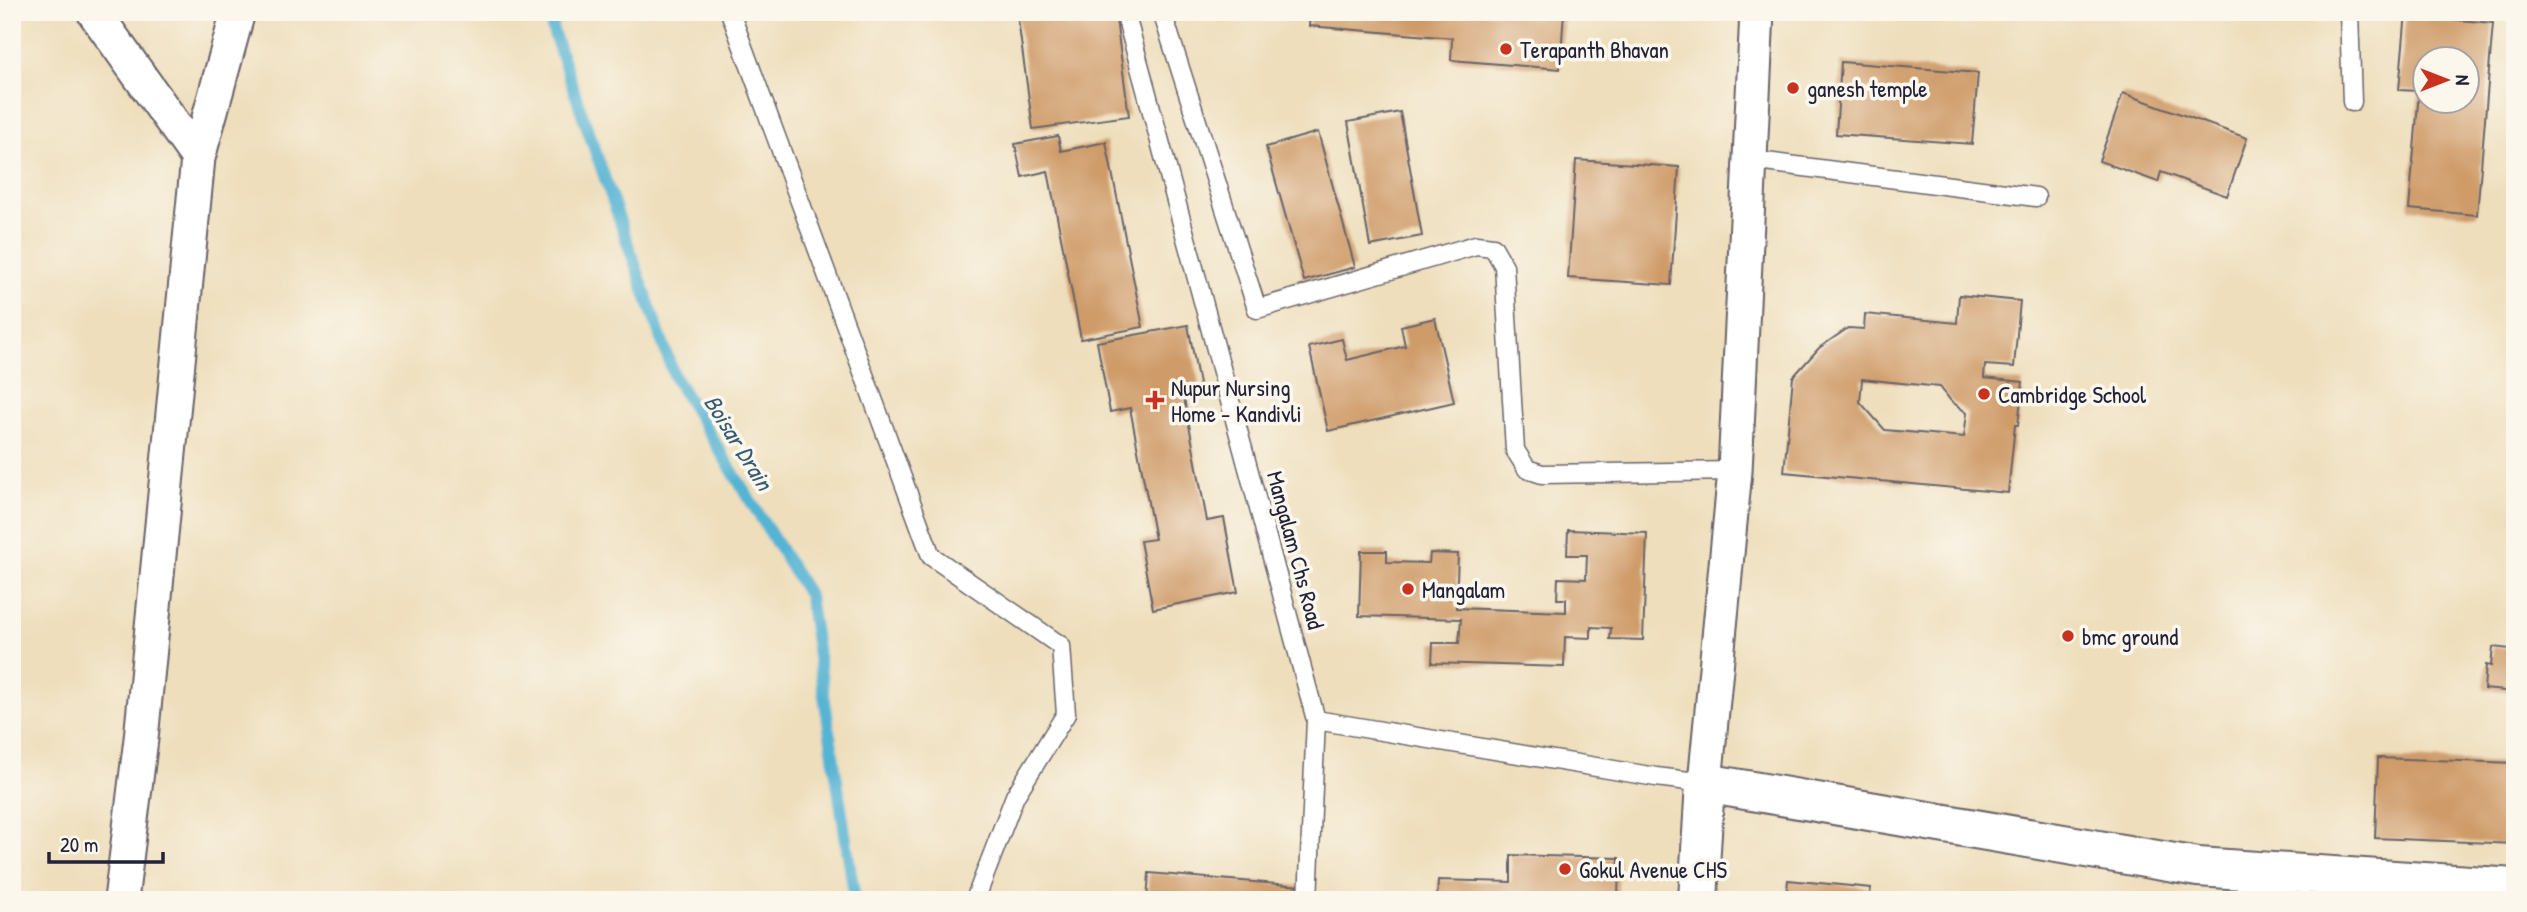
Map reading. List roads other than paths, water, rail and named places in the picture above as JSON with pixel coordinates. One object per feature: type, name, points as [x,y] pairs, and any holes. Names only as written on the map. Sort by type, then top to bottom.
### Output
[{"type":"street","points":[[94,12],[198,158]]},
{"type":"street","points":[[121,900],[141,739],[198,158],[238,12]]},
{"type":"street","points":[[1698,900],[1705,783],[1735,471],[1757,12]]},
{"type":"street","points":[[1705,783],[2198,867],[2515,888]]},
{"type":"lane","points":[[730,12],[930,556],[1061,646],[1066,714],[1015,796],[975,900]]},
{"type":"lane","name":"Mangalam Chs Road","points":[[1125,12],[1316,720],[1308,900]]},
{"type":"lane","points":[[1163,12],[1257,309],[1476,245],[1493,247],[1504,266],[1515,450],[1527,469],[1542,474],[1735,471]]},
{"type":"lane","points":[[2349,12],[2352,102]]},
{"type":"lane","points":[[1750,160],[2036,197]]},
{"type":"lane","points":[[1316,720],[1705,783]]},
{"type":"waterway","name":"Boisar Drain","points":[[556,12],[552,28],[675,378],[809,596],[855,900]]},
{"type":"place","name":"Terapanth Bhavan","points":[[1506,49]]},
{"type":"place","name":"ganesh temple","points":[[1793,88]]},
{"type":"place","name":"Cambridge School","points":[[1984,394]]},
{"type":"place","name":"Nupur Nursing Home - Kandivli","points":[[1155,400]]},
{"type":"place","name":"Mangalam","points":[[1408,589]]},
{"type":"place","name":"bmc ground","points":[[2068,636]]},
{"type":"place","name":"Gokul Avenue CHS","points":[[1565,869]]}]
